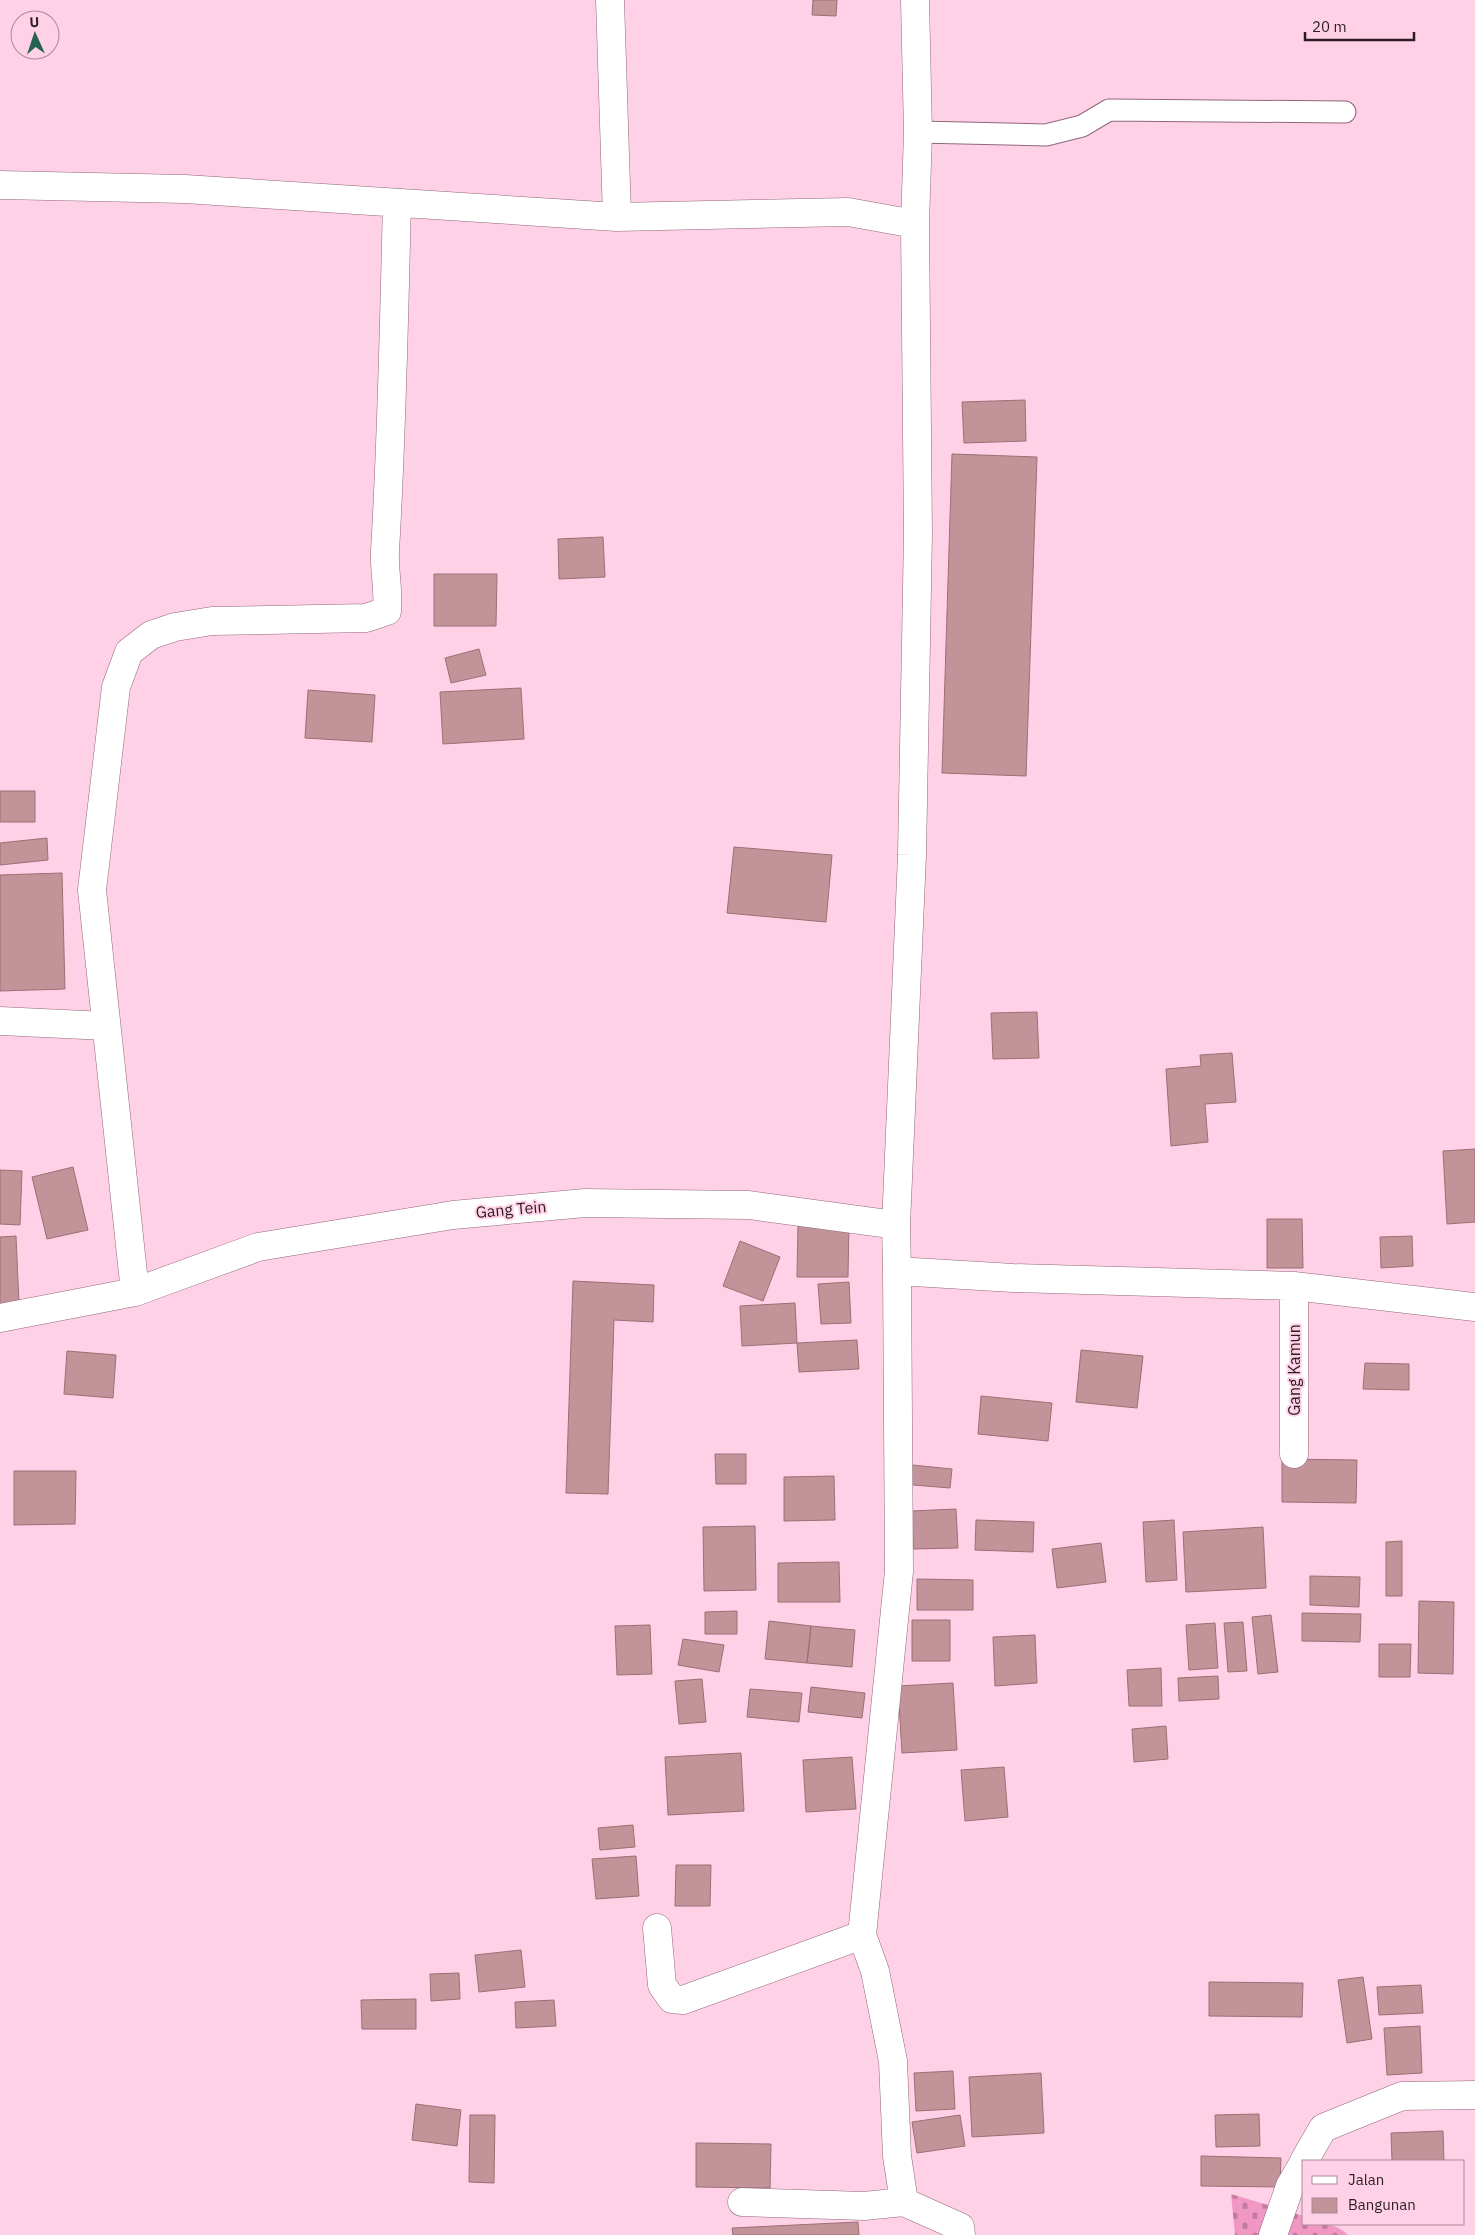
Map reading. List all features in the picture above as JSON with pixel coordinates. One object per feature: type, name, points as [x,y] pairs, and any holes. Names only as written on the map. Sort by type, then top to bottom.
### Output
[{"type":"street","points":[[610,0],[616,217]]},
{"type":"street","points":[[904,2202],[897,2156],[893,2061],[875,1971],[862,1934],[899,1571],[896,1225],[912,855],[918,543],[916,224],[918,132],[915,0]]},
{"type":"street","points":[[0,185],[185,189],[616,217],[848,212],[916,224]]},
{"type":"street","points":[[135,1292],[92,890],[116,687],[129,652],[151,635],[175,627],[212,621],[366,618],[386,611],[388,595],[385,564],[390,467],[397,203]]},
{"type":"street","points":[[0,1021],[106,1026]]},
{"type":"street","name":"Gang Tein","points":[[0,1318],[135,1292],[258,1247],[453,1215],[566,1204],[750,1205],[896,1225]]},
{"type":"street","points":[[897,1271],[1013,1278],[1294,1286],[1475,1307]]},
{"type":"street","name":"Gang Kamun","points":[[1294,1286],[1294,1454]]},
{"type":"street","points":[[657,1928],[662,1985],[672,1999],[683,2000],[862,1934]]},
{"type":"street","points":[[1305,2160],[1323,2128],[1402,2096],[1475,2095]]},
{"type":"street","points":[[1273,2235],[1290,2186],[1302,2165]]},
{"type":"street","points":[[742,2202],[864,2206],[904,2202],[960,2227],[961,2235]]},
{"type":"lane","points":[[918,132],[1046,135],[1082,126],[1109,110],[1345,112]]},
{"type":"green space","points":[[1231,2194],[1302,2215],[1302,2225],[1333,2226],[1348,2235],[1235,2235]]},
{"type":"building","points":[[813,0],[837,0],[836,16],[812,15]]},
{"type":"building","points":[[1025,400],[1026,441],[964,443],[962,402]]},
{"type":"building","points":[[952,454],[1037,457],[1026,776],[942,773]]},
{"type":"building","points":[[603,537],[605,577],[559,579],[558,539]]},
{"type":"building","points":[[434,574],[497,574],[496,626],[434,626]]},
{"type":"building","points":[[479,649],[486,675],[451,683],[445,658]]},
{"type":"building","points":[[521,688],[524,739],[443,744],[440,692]]},
{"type":"building","points":[[308,690],[375,695],[372,742],[305,738]]},
{"type":"building","points":[[0,791],[35,791],[35,822],[0,822]]},
{"type":"building","points":[[47,838],[48,860],[0,865],[0,843]]},
{"type":"building","points":[[734,847],[832,855],[826,922],[727,913]]},
{"type":"building","points":[[62,873],[65,989],[0,991],[0,875]]},
{"type":"building","points":[[1037,1012],[1039,1058],[993,1059],[991,1013]]},
{"type":"building","points":[[1232,1053],[1236,1102],[1205,1104],[1208,1142],[1171,1146],[1166,1069],[1201,1066],[1200,1055]]},
{"type":"building","points":[[1475,1149],[1475,1222],[1447,1224],[1443,1151]]},
{"type":"building","points":[[73,1167],[88,1230],[47,1239],[32,1177]]},
{"type":"building","points":[[0,1170],[22,1171],[20,1225],[0,1224]]},
{"type":"building","points":[[1267,1219],[1302,1219],[1303,1268],[1267,1268]]},
{"type":"building","points":[[798,1224],[849,1225],[848,1277],[797,1277]]},
{"type":"building","points":[[16,1236],[19,1303],[0,1304],[0,1237]]},
{"type":"building","points":[[1412,1236],[1413,1266],[1381,1268],[1380,1237]]},
{"type":"building","points":[[740,1241],[780,1257],[763,1301],[723,1286]]},
{"type":"building","points":[[573,1281],[654,1285],[653,1322],[614,1320],[608,1494],[566,1493]]},
{"type":"building","points":[[849,1282],[851,1323],[821,1324],[818,1284]]},
{"type":"building","points":[[795,1303],[797,1343],[742,1346],[740,1306]]},
{"type":"building","points":[[857,1340],[859,1369],[799,1372],[797,1343]]},
{"type":"building","points":[[1081,1350],[1143,1356],[1137,1408],[1076,1402]]},
{"type":"building","points":[[67,1351],[116,1355],[113,1398],[64,1394]]},
{"type":"building","points":[[1365,1363],[1409,1364],[1409,1390],[1363,1389]]},
{"type":"building","points":[[981,1396],[1052,1403],[1048,1441],[978,1434]]},
{"type":"building","points":[[715,1454],[746,1454],[746,1484],[716,1484]]},
{"type":"building","points":[[1282,1459],[1357,1460],[1356,1503],[1282,1502]]},
{"type":"building","points":[[902,1464],[952,1469],[950,1488],[901,1484]]},
{"type":"building","points":[[14,1471],[76,1471],[75,1524],[14,1525]]},
{"type":"building","points":[[834,1476],[835,1520],[784,1521],[784,1477]]},
{"type":"building","points":[[956,1509],[958,1548],[913,1549],[912,1511]]},
{"type":"building","points":[[976,1520],[1034,1522],[1033,1552],[975,1550]]},
{"type":"building","points":[[1174,1520],[1177,1580],[1146,1582],[1143,1522]]},
{"type":"building","points":[[755,1526],[756,1590],[704,1591],[703,1527]]},
{"type":"building","points":[[1263,1527],[1266,1588],[1186,1592],[1183,1532]]},
{"type":"building","points":[[1402,1541],[1402,1596],[1386,1596],[1386,1542]]},
{"type":"building","points":[[1101,1543],[1106,1582],[1057,1588],[1052,1549]]},
{"type":"building","points":[[839,1562],[840,1602],[778,1602],[778,1563]]},
{"type":"building","points":[[1310,1576],[1360,1577],[1359,1607],[1310,1605]]},
{"type":"building","points":[[917,1579],[973,1580],[973,1610],[917,1610]]},
{"type":"building","points":[[1419,1601],[1454,1602],[1453,1674],[1418,1673]]},
{"type":"building","points":[[737,1611],[737,1634],[705,1634],[705,1612]]},
{"type":"building","points":[[1302,1613],[1361,1614],[1360,1642],[1302,1641]]},
{"type":"building","points":[[1271,1615],[1278,1672],[1258,1674],[1252,1617]]},
{"type":"building","points":[[912,1620],[950,1620],[950,1661],[912,1661]]},
{"type":"building","points":[[769,1621],[811,1626],[807,1663],[765,1659]]},
{"type":"building","points":[[1243,1622],[1247,1671],[1228,1672],[1224,1623]]},
{"type":"building","points":[[1215,1623],[1218,1668],[1189,1670],[1186,1625]]},
{"type":"building","points":[[650,1625],[652,1674],[617,1675],[615,1626]]},
{"type":"building","points":[[811,1626],[855,1630],[852,1667],[807,1663]]},
{"type":"building","points":[[1035,1635],[1037,1683],[995,1686],[993,1637]]},
{"type":"building","points":[[683,1639],[724,1645],[719,1672],[678,1665]]},
{"type":"building","points":[[1379,1644],[1411,1644],[1410,1677],[1379,1677]]},
{"type":"building","points":[[1161,1668],[1162,1706],[1129,1706],[1127,1670]]},
{"type":"building","points":[[1218,1676],[1219,1699],[1179,1701],[1178,1678]]},
{"type":"building","points":[[702,1679],[706,1722],[679,1724],[675,1681]]},
{"type":"building","points":[[953,1683],[957,1750],[902,1753],[898,1686]]},
{"type":"building","points":[[811,1687],[865,1693],[862,1718],[808,1712]]},
{"type":"building","points":[[750,1689],[802,1693],[799,1722],[747,1717]]},
{"type":"building","points":[[1166,1726],[1168,1759],[1134,1762],[1132,1729]]},
{"type":"building","points":[[741,1753],[744,1811],[668,1815],[665,1757]]},
{"type":"building","points":[[852,1757],[856,1809],[806,1812],[803,1760]]},
{"type":"building","points":[[1004,1767],[1008,1817],[965,1821],[961,1770]]},
{"type":"building","points":[[633,1825],[635,1847],[600,1850],[598,1828]]},
{"type":"building","points":[[636,1856],[639,1896],[596,1899],[592,1859]]},
{"type":"building","points":[[676,1865],[711,1865],[710,1906],[675,1906]]},
{"type":"building","points":[[521,1950],[525,1987],[479,1992],[475,1955]]},
{"type":"building","points":[[459,1973],[460,1999],[431,2001],[430,1974]]},
{"type":"building","points":[[1363,1977],[1372,2039],[1347,2043],[1338,1980]]},
{"type":"building","points":[[1209,1982],[1303,1983],[1302,2017],[1209,2016]]},
{"type":"building","points":[[1421,1985],[1423,2013],[1379,2015],[1377,1987]]},
{"type":"building","points":[[416,1999],[416,2029],[362,2029],[361,2000]]},
{"type":"building","points":[[554,2000],[556,2026],[516,2028],[515,2002]]},
{"type":"building","points":[[1420,2026],[1422,2073],[1387,2075],[1384,2028]]},
{"type":"building","points":[[953,2071],[955,2109],[916,2111],[914,2073]]},
{"type":"building","points":[[1041,2073],[1044,2133],[972,2137],[969,2077]]},
{"type":"building","points":[[416,2104],[461,2110],[457,2146],[412,2140]]},
{"type":"building","points":[[1259,2114],[1260,2146],[1216,2147],[1215,2115]]},
{"type":"building","points":[[470,2115],[495,2115],[494,2183],[469,2182]]},
{"type":"building","points":[[960,2115],[965,2146],[917,2153],[912,2122]]},
{"type":"building","points":[[1443,2131],[1444,2160],[1392,2160],[1391,2133]]},
{"type":"building","points":[[696,2143],[771,2144],[770,2188],[696,2187]]},
{"type":"building","points":[[1201,2156],[1281,2158],[1280,2187],[1201,2186]]},
{"type":"building","points":[[858,2222],[859,2235],[733,2235],[732,2228]]}]
